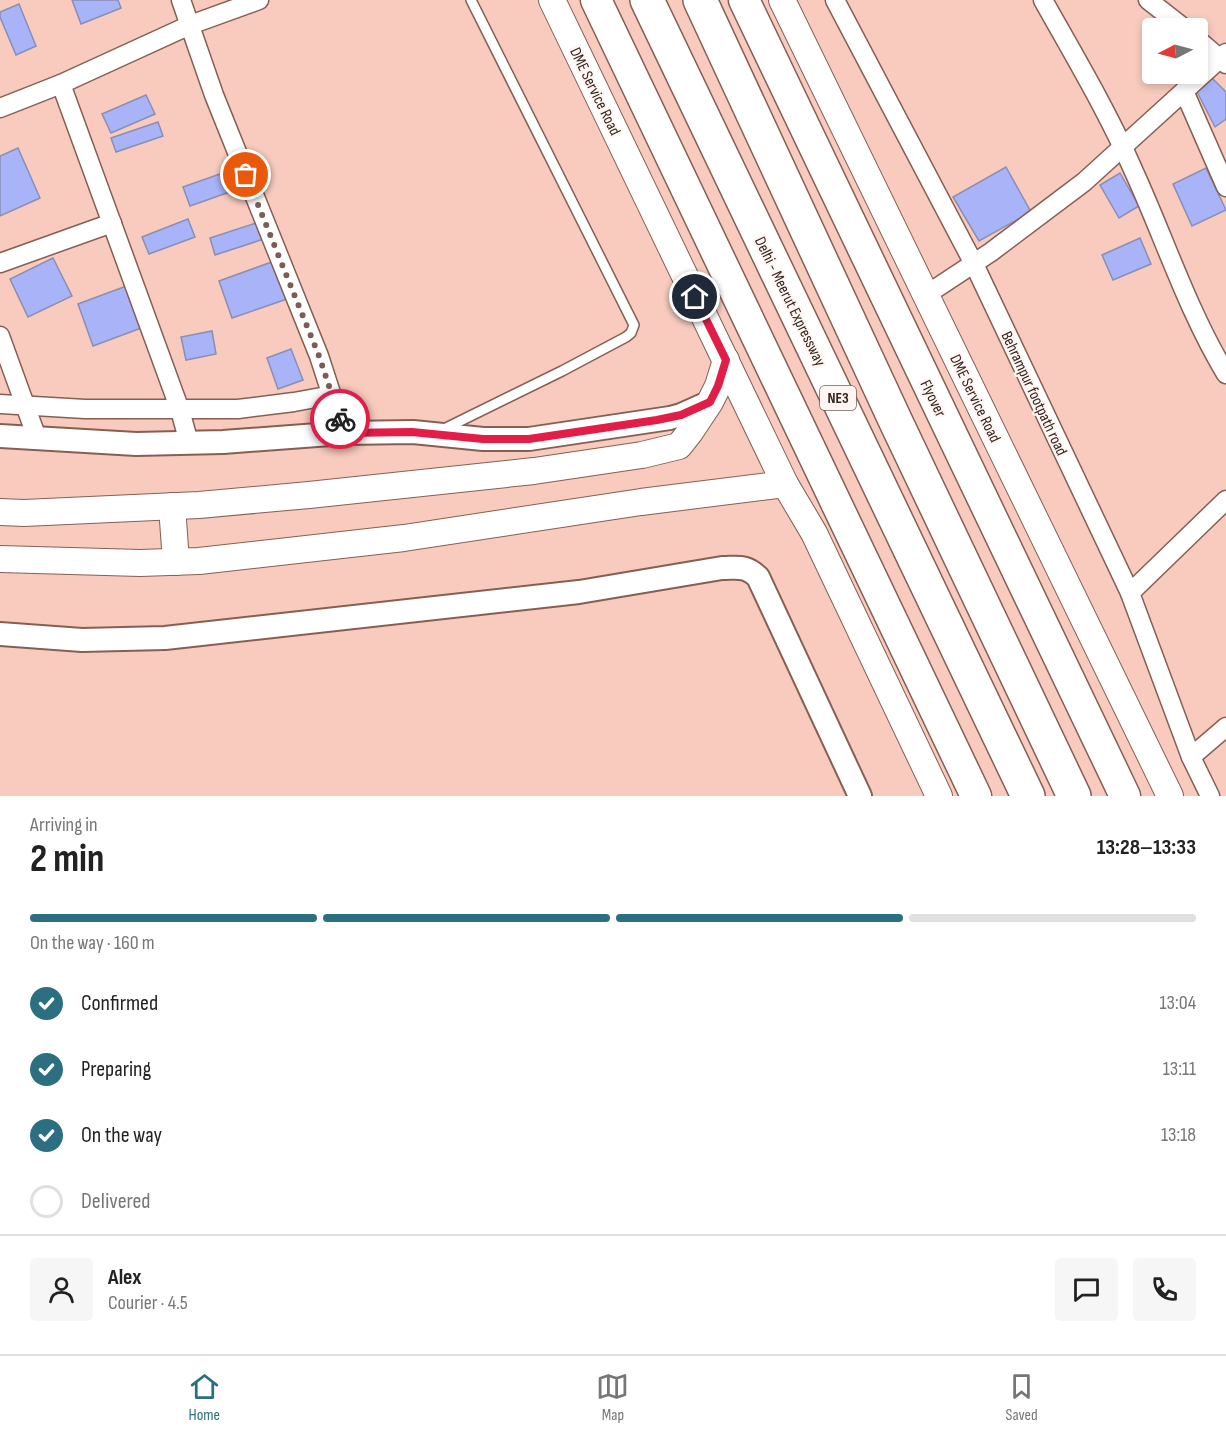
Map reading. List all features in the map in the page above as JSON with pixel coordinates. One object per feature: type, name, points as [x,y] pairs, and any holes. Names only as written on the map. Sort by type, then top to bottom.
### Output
[{"type":"highway","points":[[596,0],[976,796]]},
{"type":"highway","name":"Delhi - Meerut Expressway","points":[[647,0],[1028,796]]},
{"type":"highway","name":"NE3","points":[[700,0],[901,433],[1074,796]]},
{"type":"highway","name":"Flyover","points":[[744,0],[1125,796]]},
{"type":"main road","name":"DME Service Road","points":[[552,0],[785,484],[814,533],[939,796]]},
{"type":"main road","name":"DME Service Road","points":[[782,0],[1170,796]]},
{"type":"main road","points":[[0,512],[24,513],[172,506],[309,495],[534,471],[642,454],[679,446],[710,402],[726,360]]},
{"type":"main road","points":[[0,559],[140,563],[199,561],[404,538],[641,502],[785,484]]},
{"type":"main road","points":[[172,506],[176,562]]},
{"type":"street","points":[[181,0],[214,95],[315,346],[344,433]]},
{"type":"street","points":[[0,108],[61,84],[190,26],[259,0]]},
{"type":"street","name":"Behrampur footpath road","points":[[835,0],[974,264],[1130,593],[1191,757],[1210,796]]},
{"type":"street","points":[[1042,0],[1123,146],[1179,278],[1226,374]]},
{"type":"street","points":[[1148,0],[1171,18]]},
{"type":"street","points":[[926,295],[974,264],[1084,182],[1184,91],[1224,58],[1208,47]]},
{"type":"street","points":[[61,84],[180,410],[189,443]]},
{"type":"street","points":[[1184,91],[1226,187]]},
{"type":"street","points":[[0,263],[112,223]]},
{"type":"street","points":[[0,336],[37,438]]},
{"type":"street","points":[[0,404],[85,409],[238,409],[332,395]]},
{"type":"street","points":[[0,436],[136,444],[223,442],[344,433],[412,432],[483,439],[529,439],[664,419],[681,415],[710,402]]},
{"type":"street","points":[[1130,593],[1226,500]]},
{"type":"street","points":[[0,634],[82,640],[165,638],[579,591],[722,568],[741,568],[750,570],[758,577],[860,796]]},
{"type":"street","points":[[1191,757],[1226,727]]},
{"type":"lane","points":[[433,434],[626,337],[632,333],[634,325],[471,0]]},
{"type":"building","points":[[72,0],[118,0],[121,8],[81,24]]},
{"type":"building","points":[[19,4],[36,46],[16,55],[0,12]]},
{"type":"building","points":[[1210,76],[1226,92],[1226,119],[1215,127],[1195,88],[1200,84],[1208,84]]},
{"type":"building","points":[[146,95],[155,114],[111,133],[102,114]]},
{"type":"building","points":[[158,122],[163,136],[116,152],[111,138]]},
{"type":"building","points":[[18,148],[40,198],[0,216],[0,156]]},
{"type":"building","points":[[1006,167],[1031,212],[979,241],[953,197]]},
{"type":"building","points":[[1206,168],[1226,210],[1192,226],[1173,184]]},
{"type":"building","points":[[234,169],[241,188],[190,206],[183,187]]},
{"type":"building","points":[[1120,173],[1139,206],[1119,218],[1100,185]]},
{"type":"building","points":[[188,219],[195,237],[149,254],[142,237]]},
{"type":"building","points":[[259,222],[264,239],[215,255],[210,238]]},
{"type":"building","points":[[1140,238],[1151,264],[1113,280],[1102,255]]},
{"type":"building","points":[[53,258],[72,296],[28,317],[10,279]]},
{"type":"building","points":[[277,260],[290,298],[232,318],[219,281]]},
{"type":"building","points":[[129,285],[144,327],[93,346],[78,304]]},
{"type":"building","points":[[212,331],[216,354],[186,360],[181,337]]},
{"type":"building","points":[[291,349],[303,380],[278,389],[267,358]]},
{"type":"way so far","points":[[246,175],[319,356],[340,419]]},
{"type":"route","points":[[340,419],[344,433],[412,432],[483,439],[529,439],[681,415],[710,402],[726,360],[695,297]]}]
